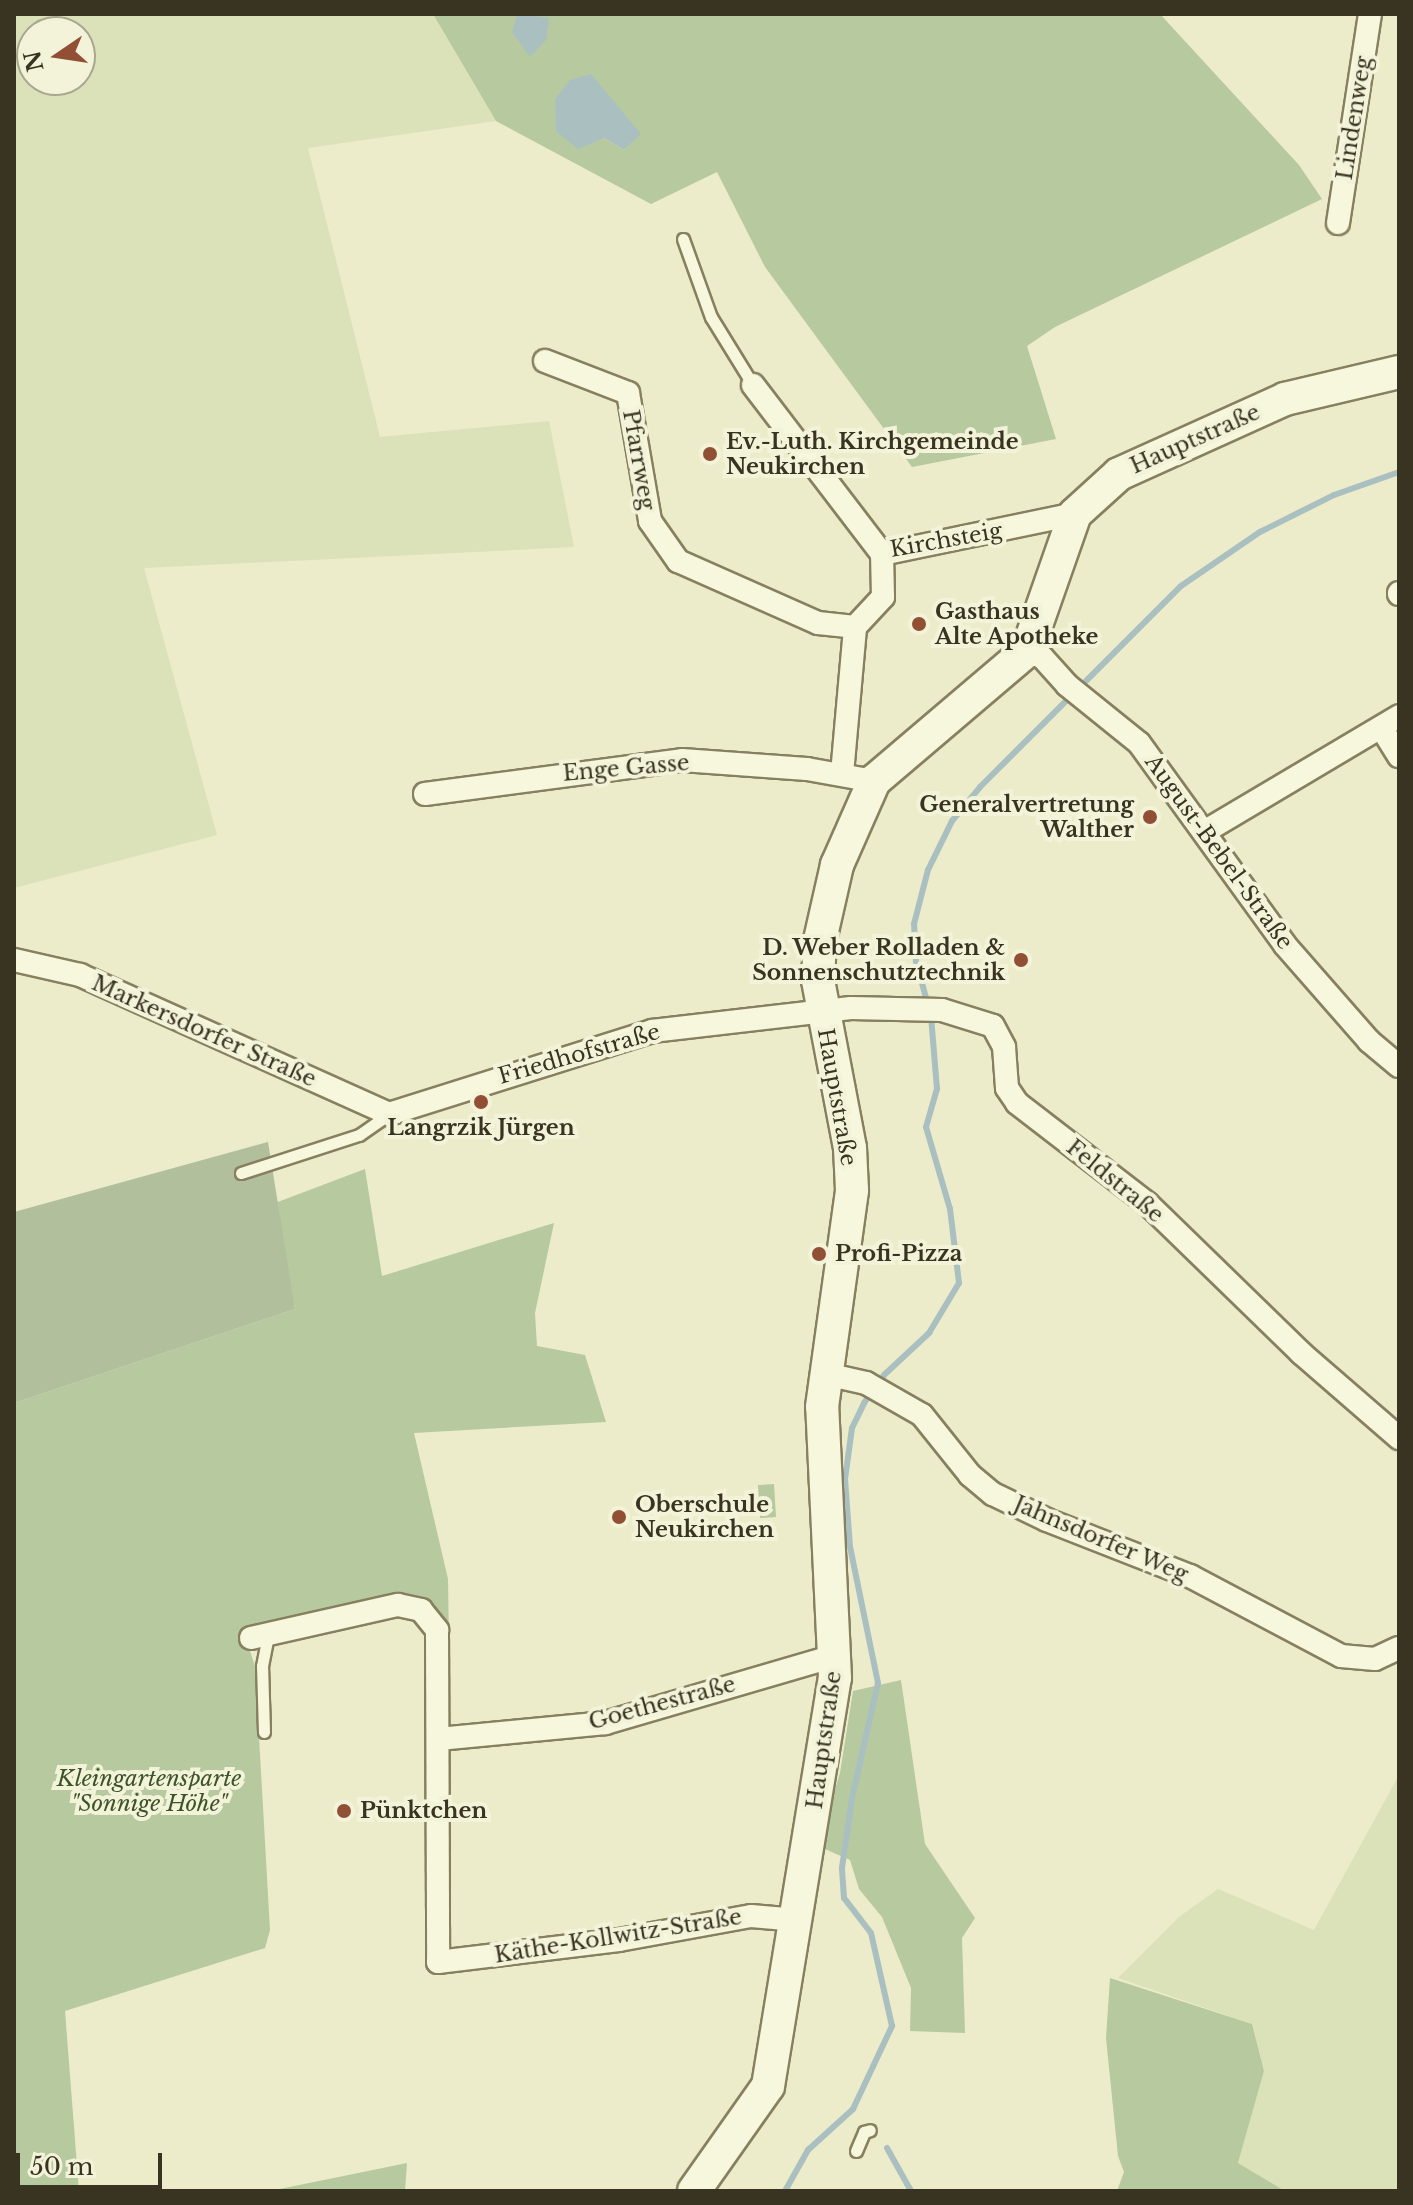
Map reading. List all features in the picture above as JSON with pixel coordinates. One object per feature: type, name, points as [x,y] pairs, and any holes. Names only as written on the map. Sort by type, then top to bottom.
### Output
[{"type":"main road","name":"Hauptstraße","points":[[694,2191],[768,2086],[833,1697],[834,1656],[821,1443],[826,1374],[852,1190],[850,1148],[821,1009],[820,940],[837,865],[874,781],[1027,651],[1075,514],[1119,474],[1210,430],[1285,399],[1399,372]]},
{"type":"street","name":"Lindenweg","points":[[1338,223],[1370,14]]},
{"type":"street","name":"Pfarrweg","points":[[545,361],[628,393],[650,521],[678,561],[818,623],[855,627]]},
{"type":"street","name":"Kirchsteig","points":[[753,385],[882,554],[1075,514]]},
{"type":"street","points":[[842,774],[855,627],[883,597],[882,554]]},
{"type":"street","name":"August-Bebel-Straße","points":[[1027,651],[1042,657],[1075,691],[1139,743],[1285,945],[1369,1041],[1399,1066]]},
{"type":"street","points":[[1204,832],[1391,722],[1399,756]]},
{"type":"street","name":"Enge Gasse","points":[[425,794],[682,760],[842,774],[874,781]]},
{"type":"street","name":"Markersdorfer Straße","points":[[14,960],[80,975],[389,1114]]},
{"type":"street","name":"Feldstraße","points":[[821,1009],[942,1010],[993,1026],[1004,1047],[1007,1088],[1017,1103],[1148,1204],[1301,1353],[1399,1438]]},
{"type":"street","name":"Friedhofstraße","points":[[389,1114],[652,1031],[787,1018],[821,1009]]},
{"type":"street","name":"Jahnsdorfer Weg","points":[[826,1374],[866,1383],[922,1415],[970,1475],[993,1494],[1190,1576],[1356,1660],[1399,1648]]},
{"type":"street","points":[[259,1637],[398,1605],[421,1610],[437,1630],[439,1739]]},
{"type":"street","name":"Goethestraße","points":[[439,1739],[605,1723],[834,1656]]},
{"type":"street","name":"Käthe-Kollwitz-Straße","points":[[439,1739],[438,1962],[619,1940],[751,1916],[798,1920]]},
{"type":"lane","points":[[683,239],[711,317],[753,385]]},
{"type":"lane","points":[[241,1173],[359,1135],[389,1114]]},
{"type":"lane","points":[[259,1637],[264,1732]]},
{"type":"lane","points":[[856,2151],[864,2132],[870,2130]]},
{"type":"green space","points":[[14,14],[433,14],[496,121],[308,148],[380,437],[549,421],[574,547],[144,568],[217,835],[14,888]]},
{"type":"green space","points":[[433,14],[1160,14],[1299,165],[1322,199],[1055,327],[1027,346],[1056,439],[912,467],[765,267],[717,172],[651,204],[496,121]],"holes":[[[623,114],[640,134],[624,150],[604,138]]]},
{"type":"green space","points":[[268,1142],[295,1309],[14,1403],[14,1212]]},
{"type":"green space","name":"Kleingartensparte \"Sonnige Höhe\"","points":[[365,1169],[382,1276],[554,1223],[535,1313],[537,1346],[585,1355],[606,1422],[414,1433],[448,1579],[449,1645],[437,1617],[422,1601],[403,1594],[365,1601],[248,1645],[255,1666],[270,1930],[265,1948],[65,2011],[79,2191],[14,2191],[14,1403],[295,1309],[275,1203]]},
{"type":"green space","points":[[774,1484],[776,1517],[760,1518],[758,1485]]},
{"type":"green space","points":[[901,1680],[925,1844],[975,1918],[962,1938],[965,2033],[910,2031],[911,1988],[882,1917],[859,1889],[850,1860],[818,1846],[840,1773],[853,1691]]},
{"type":"green space","points":[[1399,1775],[1399,2191],[1285,2191],[1238,2163],[1264,2071],[1252,2024],[1118,1978],[1179,1917],[1218,1889],[1314,1930]]},
{"type":"green space","points":[[1110,1978],[1252,2024],[1264,2071],[1238,2163],[1285,2191],[1117,2191],[1124,2172],[1118,2156],[1106,2038]]},
{"type":"green space","points":[[407,2163],[405,2191],[270,2191]]},
{"type":"shaded area","points":[[517,14],[549,18],[546,40],[530,57],[512,32]]},
{"type":"shaded area","points":[[591,74],[641,134],[624,150],[604,138],[578,149],[556,131],[555,99],[570,80]]},
{"type":"waterway","points":[[928,1005],[916,961],[914,924],[928,870],[952,821],[980,787],[1181,586],[1260,532],[1334,495],[1399,472]]},
{"type":"waterway","points":[[785,2191],[808,2150],[853,2109],[892,2026],[871,1933],[844,1898],[842,1868],[852,1798],[878,1683],[850,1547],[845,1479],[852,1428],[864,1403],[884,1375],[929,1333],[959,1283],[950,1209],[926,1127],[937,1089],[931,1016]]},
{"type":"waterway","points":[[887,2148],[911,2191]]},
{"type":"place","name":"Ev.-Luth. Kirchgemeinde Neukirchen","points":[[710,454]]},
{"type":"place","name":"Gasthaus Alte Apotheke","points":[[919,624]]},
{"type":"place","name":"Generalvertretung Walther","points":[[1150,817]]},
{"type":"place","name":"D. Weber Rolladen & Sonnenschutztechnik","points":[[1021,960]]},
{"type":"place","name":"Langrzik Jürgen","points":[[481,1102]]},
{"type":"place","name":"Profi-Pizza","points":[[819,1254]]},
{"type":"place","name":"Oberschule Neukirchen","points":[[619,1517]]},
{"type":"place","name":"Pünktchen","points":[[344,1811]]}]
